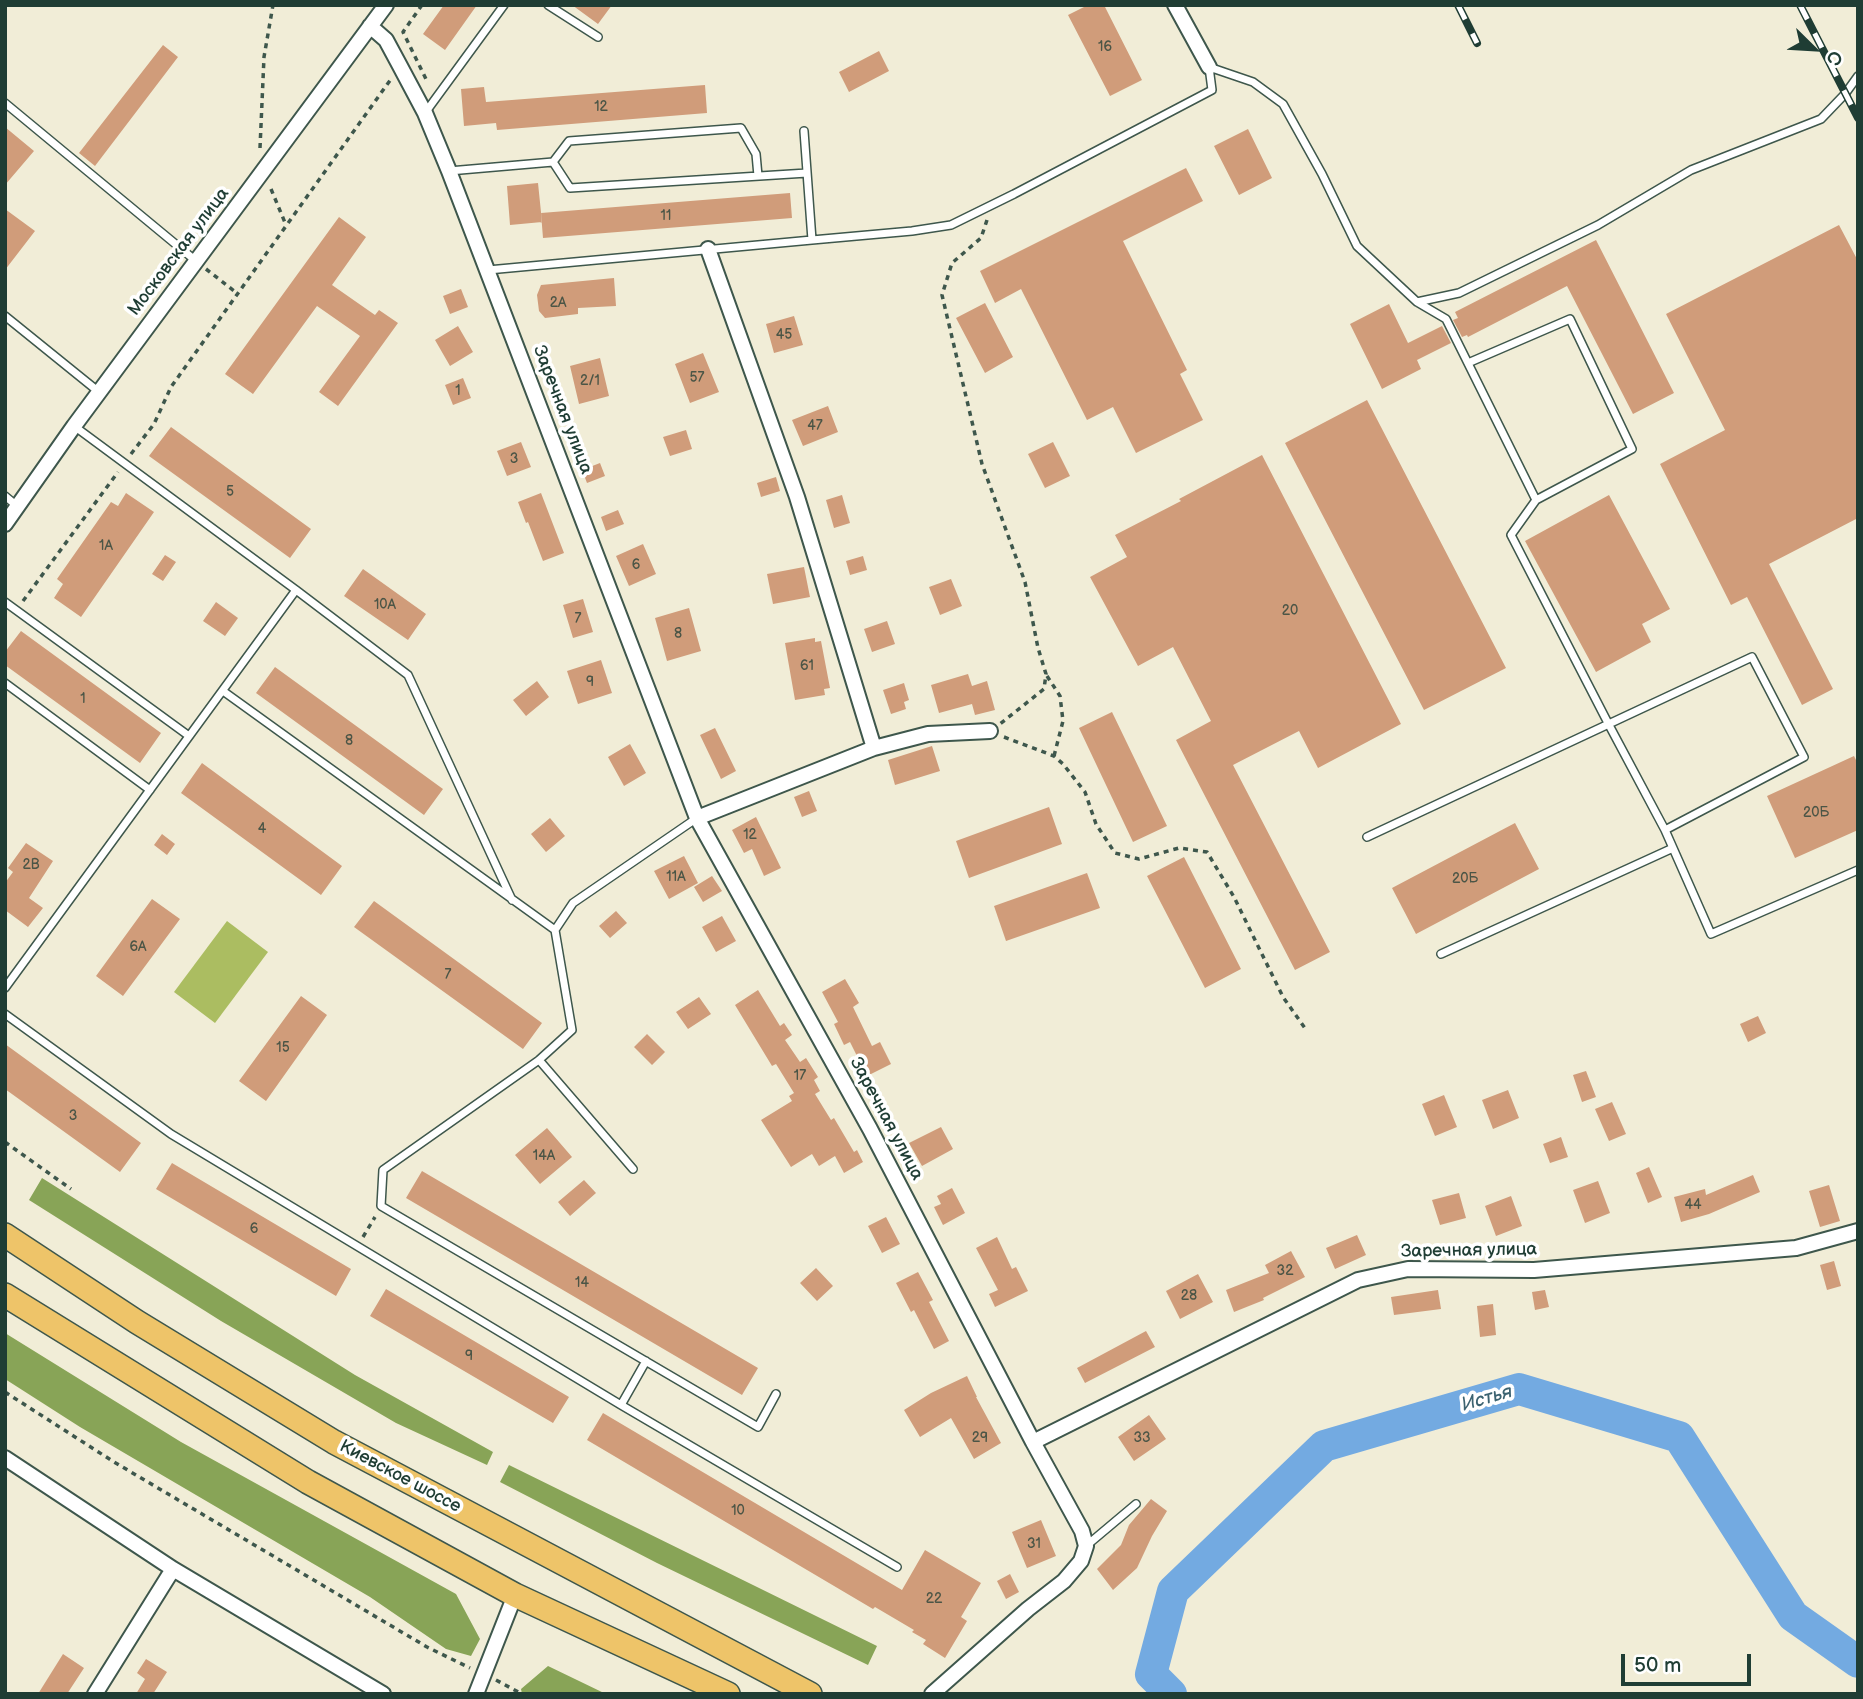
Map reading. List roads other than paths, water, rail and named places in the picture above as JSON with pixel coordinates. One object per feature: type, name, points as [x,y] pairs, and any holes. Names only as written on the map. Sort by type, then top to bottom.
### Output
[{"type":"highway","name":"Киевское шоссе","points":[[5,1236],[137,1322],[334,1442],[810,1694]]},
{"type":"highway","points":[[5,1247],[5,1262]]},
{"type":"highway","points":[[5,1295],[308,1482],[515,1594],[728,1694]]},
{"type":"street","name":"Московская улица","points":[[5,524],[74,426],[386,5]]},
{"type":"street","points":[[1175,5],[1209,67]]},
{"type":"street","name":"Заречная улица","points":[[370,26],[386,40],[425,113],[449,170],[698,818],[870,1129],[1082,1531],[1086,1546]]},
{"type":"street","points":[[708,249],[797,497],[873,748]]},
{"type":"street","points":[[698,818],[873,748],[928,734],[990,731]]},
{"type":"street","name":"Заречная улица","points":[[1033,1442],[1358,1280],[1408,1269],[1534,1270],[1796,1248],[1858,1231]]},
{"type":"street","points":[[5,1458],[173,1569],[383,1694]]},
{"type":"street","points":[[932,1694],[1028,1609],[1064,1581],[1081,1561],[1086,1546]]},
{"type":"street","points":[[95,1694],[173,1569]]},
{"type":"street","points":[[477,1694],[515,1594]]},
{"type":"lane","points":[[425,113],[504,5]]},
{"type":"lane","points":[[548,5],[598,37]]},
{"type":"lane","points":[[488,270],[912,231],[951,225],[1212,90],[1209,67],[1253,82],[1283,104],[1322,174],[1357,246],[1417,302],[1446,319],[1536,500]]},
{"type":"lane","points":[[1417,302],[1459,293],[1598,225],[1691,170],[1821,119],[1858,76]]},
{"type":"lane","points":[[5,103],[196,261]]},
{"type":"lane","points":[[449,170],[553,162],[569,141],[741,128],[756,154],[758,176]]},
{"type":"lane","points":[[804,131],[811,240]]},
{"type":"lane","points":[[553,162],[570,188],[807,173]]},
{"type":"lane","points":[[5,316],[99,392]]},
{"type":"lane","points":[[1468,363],[1570,318],[1632,449],[1536,500],[1511,535],[1665,830],[1711,934],[1858,870]]},
{"type":"lane","points":[[74,426],[408,675],[513,901]]},
{"type":"lane","points":[[5,496],[18,506]]},
{"type":"lane","points":[[5,988],[296,590]]},
{"type":"lane","points":[[5,602],[189,736]]},
{"type":"lane","points":[[1367,837],[1752,657],[1804,757],[1665,830]]},
{"type":"lane","points":[[5,683],[150,790]]},
{"type":"lane","points":[[223,691],[555,930]]},
{"type":"lane","points":[[698,818],[573,903],[555,930],[572,1030],[539,1060],[383,1170],[381,1206],[758,1427],[776,1394]]},
{"type":"lane","points":[[1441,954],[1673,848]]},
{"type":"lane","points":[[5,1014],[171,1134],[621,1405],[897,1567]]},
{"type":"lane","points":[[539,1060],[633,1169]]},
{"type":"lane","points":[[621,1405],[646,1361]]},
{"type":"lane","points":[[1086,1546],[1136,1504]]},
{"type":"waterway","name":"Истья","points":[[1171,1694],[1151,1674],[1173,1591],[1324,1446],[1519,1389],[1679,1437],[1793,1616],[1858,1662]]},
{"type":"railway","points":[[1458,5],[1477,43]]},
{"type":"railway","points":[[1800,5],[1858,118]]}]
